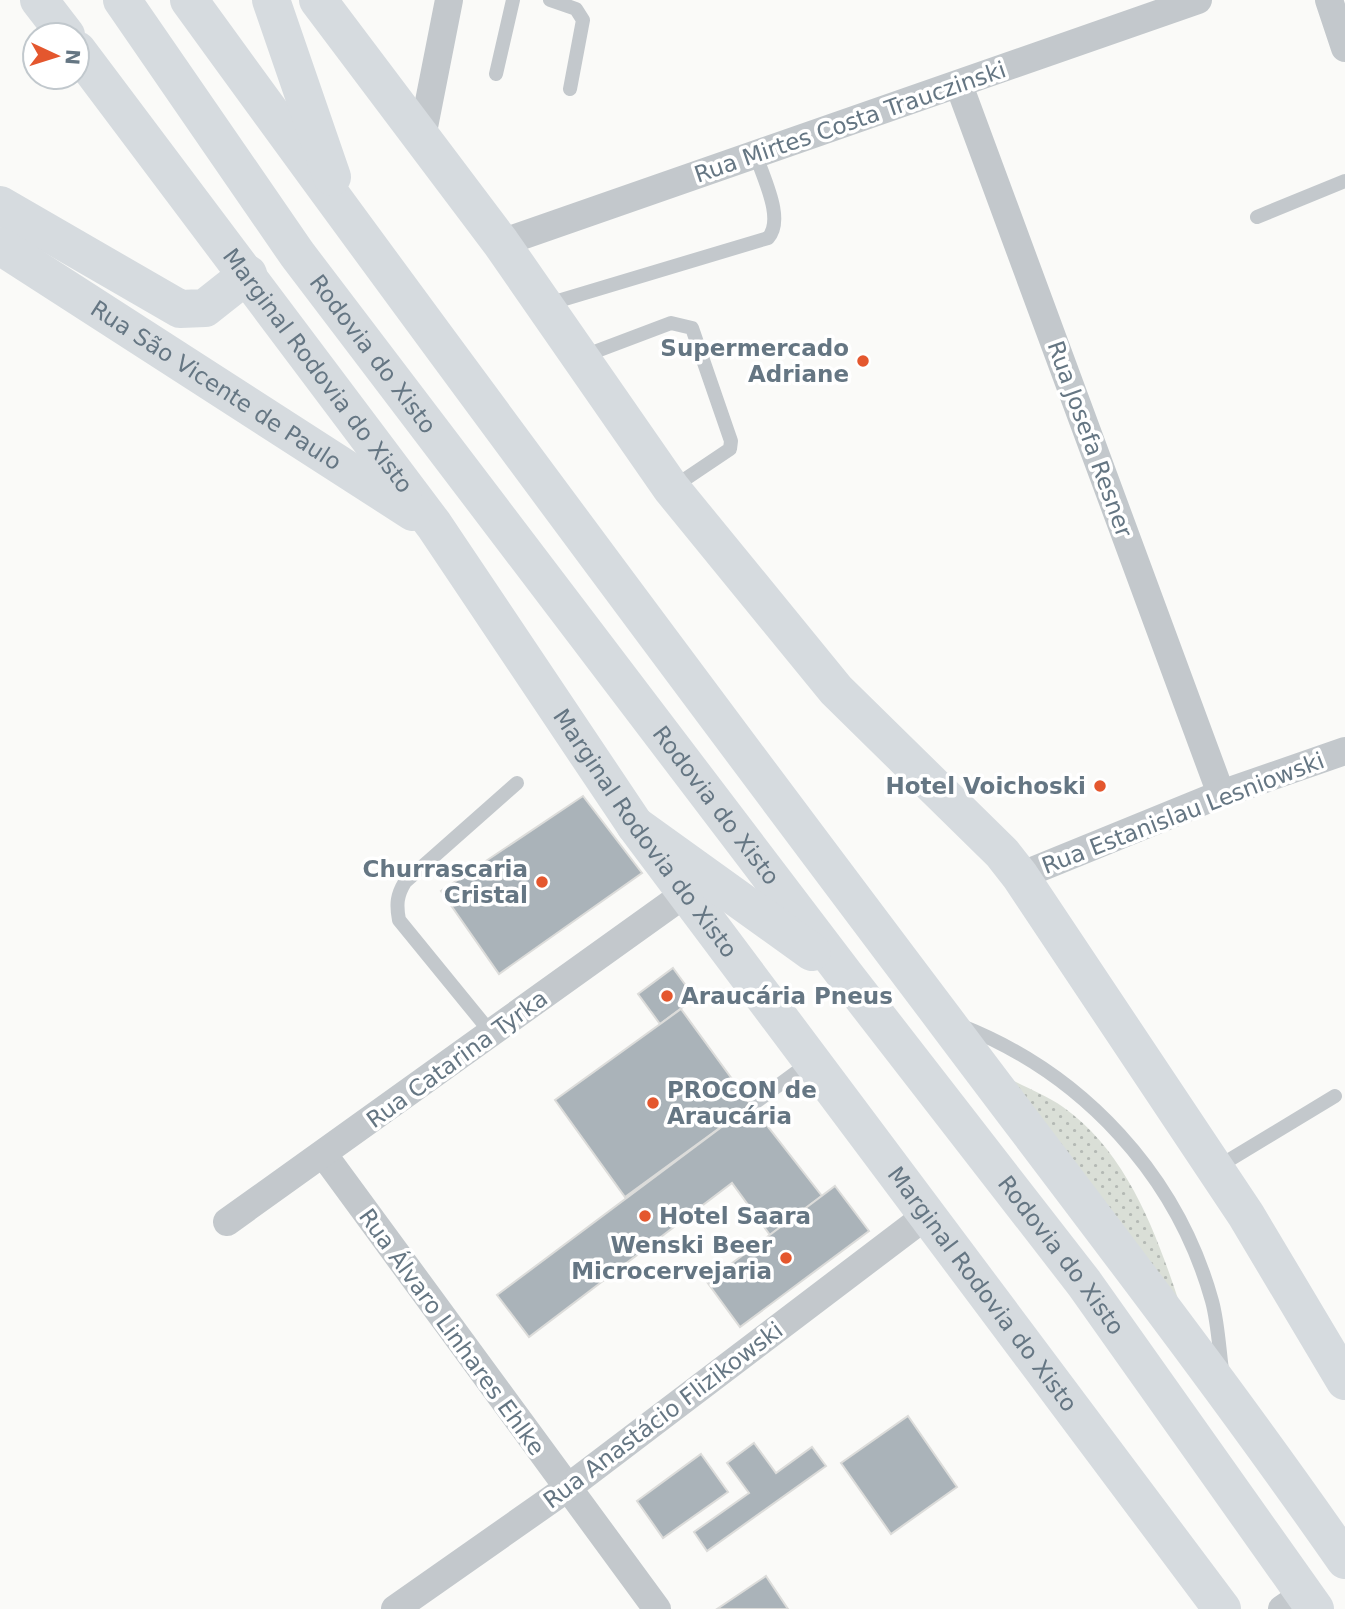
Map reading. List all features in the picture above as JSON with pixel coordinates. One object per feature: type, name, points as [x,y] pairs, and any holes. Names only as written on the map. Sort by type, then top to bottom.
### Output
[{"type":"main road","points":[[39,0],[55,21]]},
{"type":"main road","points":[[189,0],[345,216],[943,1018],[1225,1389],[1345,1560]]},
{"type":"main road","points":[[271,0],[345,216]]},
{"type":"main road","points":[[318,0],[501,243],[671,488],[836,690],[1002,853],[1020,876],[1215,1168],[1345,1381]]},
{"type":"main road","name":"Rodovia do Xisto","points":[[123,4],[297,254],[845,975],[1084,1283],[1300,1604]]},
{"type":"main road","name":"Marginal Rodovia do Xisto","points":[[91,68],[434,525],[635,825],[1222,1609]]},
{"type":"main road","name":"Rua São Vicente de Paulo","points":[[0,205],[80,274],[434,525]]},
{"type":"main road","name":"Rua São Vicente de Paulo","points":[[0,246],[180,309],[205,309],[248,274]]},
{"type":"main road","points":[[635,825],[845,975]]},
{"type":"street","points":[[422,137],[449,0]]},
{"type":"street","name":"Rua Mirtes Costa Trauczinski","points":[[501,243],[1198,0]]},
{"type":"street","points":[[1329,0],[1345,48]]},
{"type":"street","name":"Rua Josefa Resner","points":[[959,85],[1221,793]]},
{"type":"street","name":"Rua Estanislau Lesniowski","points":[[1020,876],[1221,793],[1345,751]]},
{"type":"street","name":"Rua Catarina Tyrka","points":[[227,1222],[686,893]]},
{"type":"street","name":"Rua Álvaro Linhares Ehlke","points":[[324,1155],[566,1489],[657,1609]]},
{"type":"street","name":"Rua Anastácio Flizikowski","points":[[395,1609],[566,1489],[927,1215]]},
{"type":"lane","points":[[496,74],[513,0]]},
{"type":"lane","points":[[550,0],[570,6],[583,20],[570,89]]},
{"type":"lane","points":[[544,305],[768,238],[773,232],[775,220],[756,155]]},
{"type":"lane","points":[[1257,217],[1345,181]]},
{"type":"lane","points":[[580,358],[671,323],[692,328],[731,441],[730,449],[671,488]]},
{"type":"lane","points":[[492,1034],[398,919],[396,907],[398,893],[405,882],[517,783]]},
{"type":"lane","points":[[943,1018],[998,1040],[1071,1086],[1132,1146],[1181,1219],[1212,1302],[1225,1389]]},
{"type":"lane","points":[[756,1102],[811,1061]]},
{"type":"lane","points":[[1215,1168],[1335,1096]]},
{"type":"shaded area","points":[[1010,1079],[1063,1107],[1085,1125],[1104,1146],[1136,1195],[1149,1221],[1179,1302]]},
{"type":"building","name":"Churrascaria Cristal","points":[[583,796],[642,873],[499,974],[441,891]]},
{"type":"building","name":"Araucária Pneus","points":[[673,968],[695,998],[660,1024],[638,994]]},
{"type":"building","name":"PROCON de Araucária","points":[[681,1009],[751,1105],[625,1197],[555,1100]]},
{"type":"building","name":"Hotel Saara","points":[[751,1105],[822,1196],[770,1235],[732,1183],[529,1337],[497,1295]]},
{"type":"building","name":"Wenski Beer Microcervejaria","points":[[835,1186],[869,1231],[740,1327],[707,1282]]},
{"type":"building","points":[[908,1416],[957,1487],[891,1534],[841,1463]]},
{"type":"building","points":[[754,1443],[776,1473],[812,1447],[826,1466],[707,1551],[694,1532],[749,1493],[727,1463]]},
{"type":"building","points":[[701,1454],[728,1492],[663,1538],[637,1501]]},
{"type":"building","points":[[766,1576],[788,1609],[717,1609]]},
{"type":"place","name":"Supermercado Adriane","points":[[863,361]]},
{"type":"place","name":"Hotel Voichoski","points":[[1100,786]]},
{"type":"place","name":"Churrascaria Cristal","points":[[542,882]]},
{"type":"place","name":"Araucária Pneus","points":[[667,996]]},
{"type":"place","name":"PROCON de Araucária","points":[[653,1103]]},
{"type":"place","name":"Hotel Saara","points":[[645,1216]]},
{"type":"place","name":"Wenski Beer Microcervejaria","points":[[786,1258]]}]
